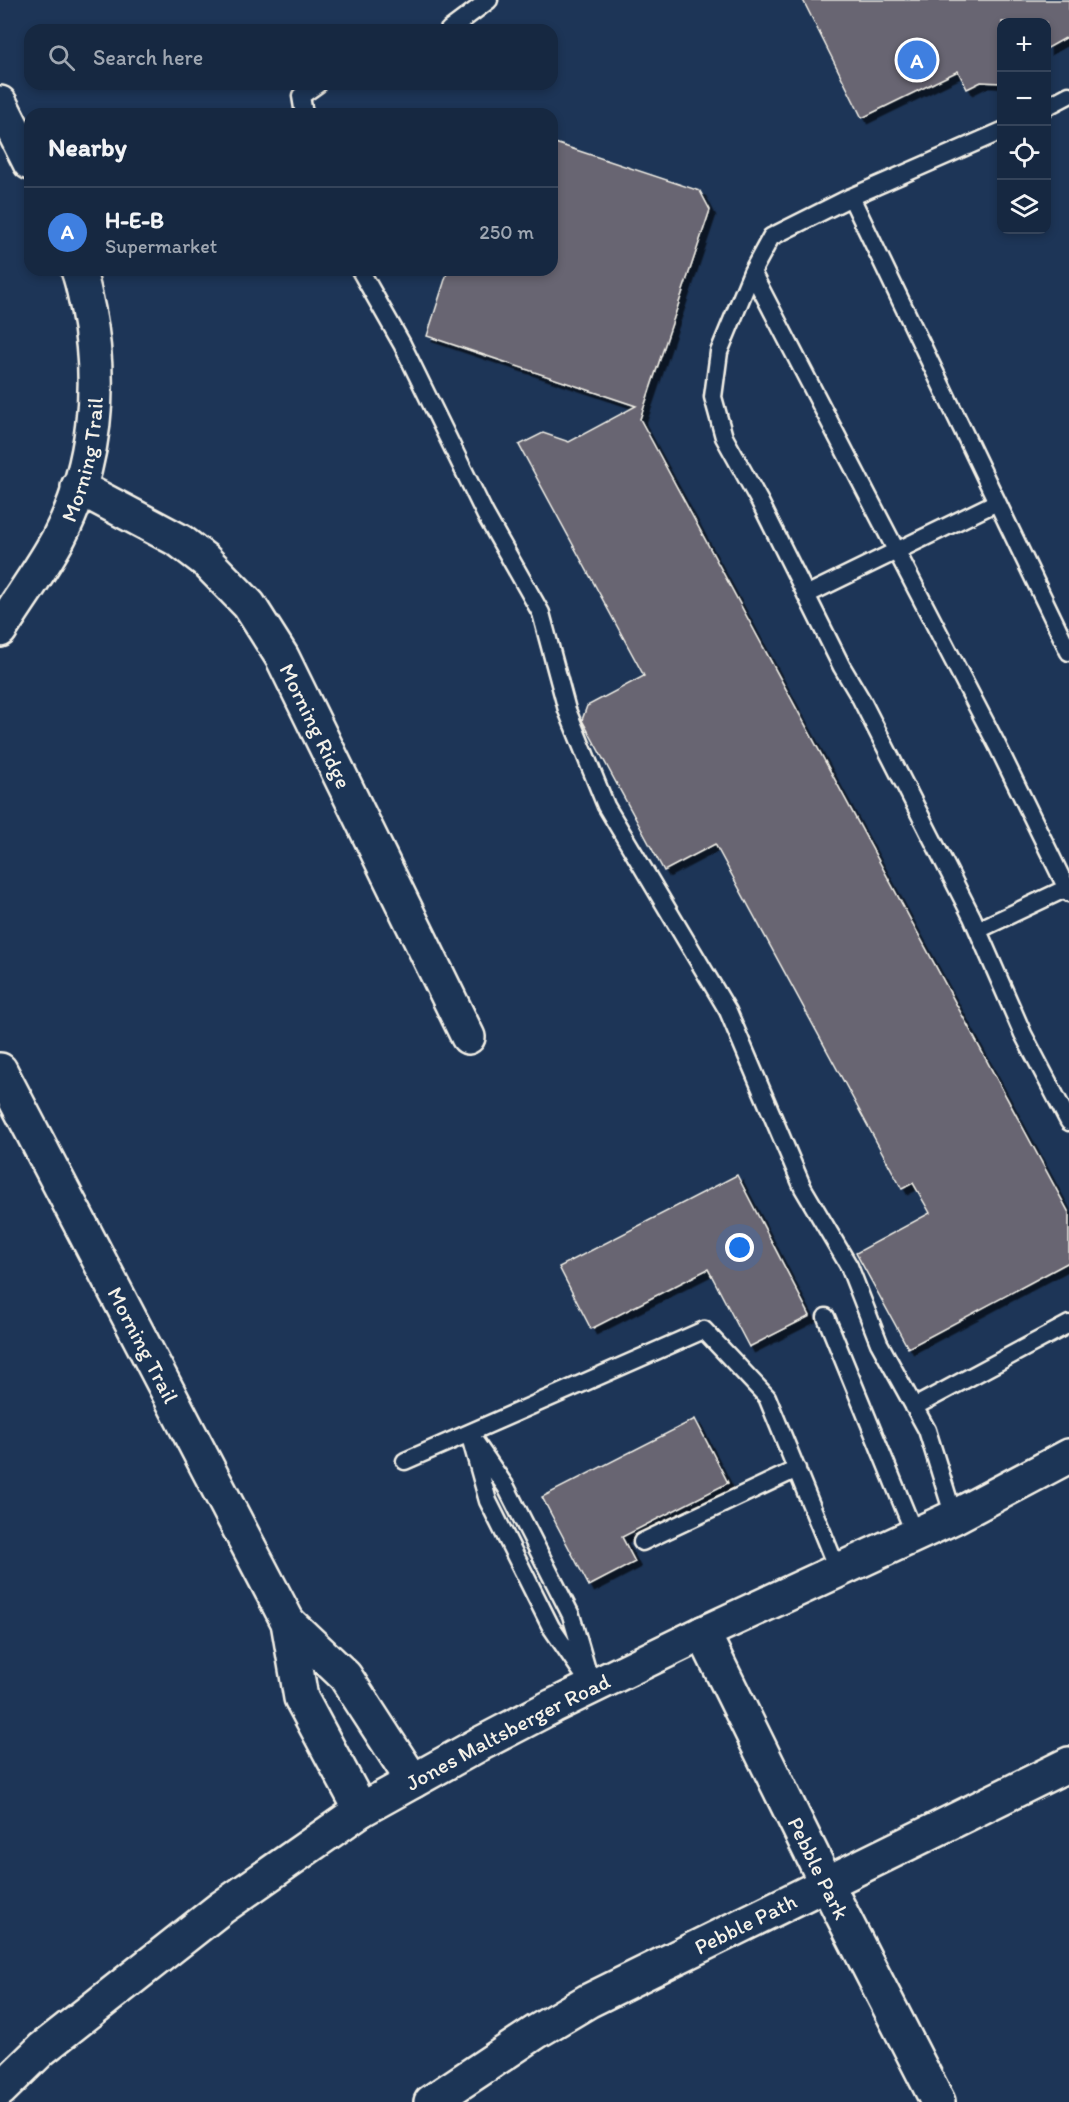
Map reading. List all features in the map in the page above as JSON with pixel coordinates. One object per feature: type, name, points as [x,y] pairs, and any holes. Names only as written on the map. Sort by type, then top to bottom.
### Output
[{"type":"street","points":[[0,104],[24,151]]},
{"type":"street","name":"Morning Trail","points":[[0,630],[58,538],[73,506],[92,439],[96,381],[92,334],[79,276]]},
{"type":"street","name":"Morning Ridge","points":[[78,487],[180,541],[205,560],[249,605],[282,657],[468,1037]]},
{"type":"street","name":"Morning Trail","points":[[0,1070],[288,1622],[301,1698],[361,1810]]},
{"type":"street","name":"Jones Maltsberger Road","points":[[0,2090],[42,2049],[221,1908],[361,1810],[478,1745],[592,1687],[954,1517],[1069,1456]]},
{"type":"street","name":"Morning Trail","points":[[288,1622],[345,1676],[413,1781]]},
{"type":"street","name":"Pebble Park","points":[[703,1633],[826,1883],[938,2102]]},
{"type":"street","name":"Pebble Path","points":[[431,2102],[536,2032],[588,2001],[1069,1764]]},
{"type":"lane","points":[[456,24],[489,0]]},
{"type":"lane","points":[[303,108],[301,96],[310,90]]},
{"type":"lane","points":[[1051,105],[1069,95]]},
{"type":"lane","points":[[997,133],[851,197],[771,237],[752,272],[719,351],[713,397],[724,437],[760,502],[978,930],[1023,1034],[1069,1122]]},
{"type":"lane","points":[[851,197],[1069,652]]},
{"type":"lane","points":[[752,272],[998,745],[1068,890],[978,930]]},
{"type":"lane","points":[[363,276],[402,344],[484,514],[541,612],[567,710],[606,806],[728,1011],[803,1188],[849,1266],[879,1344],[927,1430],[954,1517]]},
{"type":"lane","points":[[806,594],[997,502]]},
{"type":"lane","points":[[826,1317],[915,1535]]},
{"type":"lane","points":[[914,1407],[1069,1324]]},
{"type":"lane","points":[[405,1461],[704,1330],[767,1397],[838,1571]]},
{"type":"lane","points":[[469,1433],[488,1501],[551,1627],[592,1687]]},
{"type":"lane","points":[[469,1433],[506,1488],[572,1615],[592,1687]]},
{"type":"lane","points":[[642,1542],[797,1469]]},
{"type":"building","points":[[803,0],[1069,0],[1069,36],[1051,46],[1051,18],[997,18],[997,83],[981,82],[967,89],[958,71],[862,118]]},
{"type":"building","points":[[558,144],[700,191],[710,210],[640,419],[1069,1213],[1069,1262],[908,1348],[856,1253],[930,1213],[913,1183],[902,1189],[715,844],[664,871],[582,720],[587,706],[644,676],[519,445],[543,433],[569,442],[636,406],[427,336],[446,276],[558,276]]},
{"type":"building","points":[[737,1175],[810,1316],[749,1347],[708,1269],[591,1329],[559,1267]]},
{"type":"building","points":[[695,1419],[728,1483],[622,1537],[635,1562],[589,1586],[542,1497]]},
{"type":"place","name":"H-E-B","points":[[917,60]]}]
